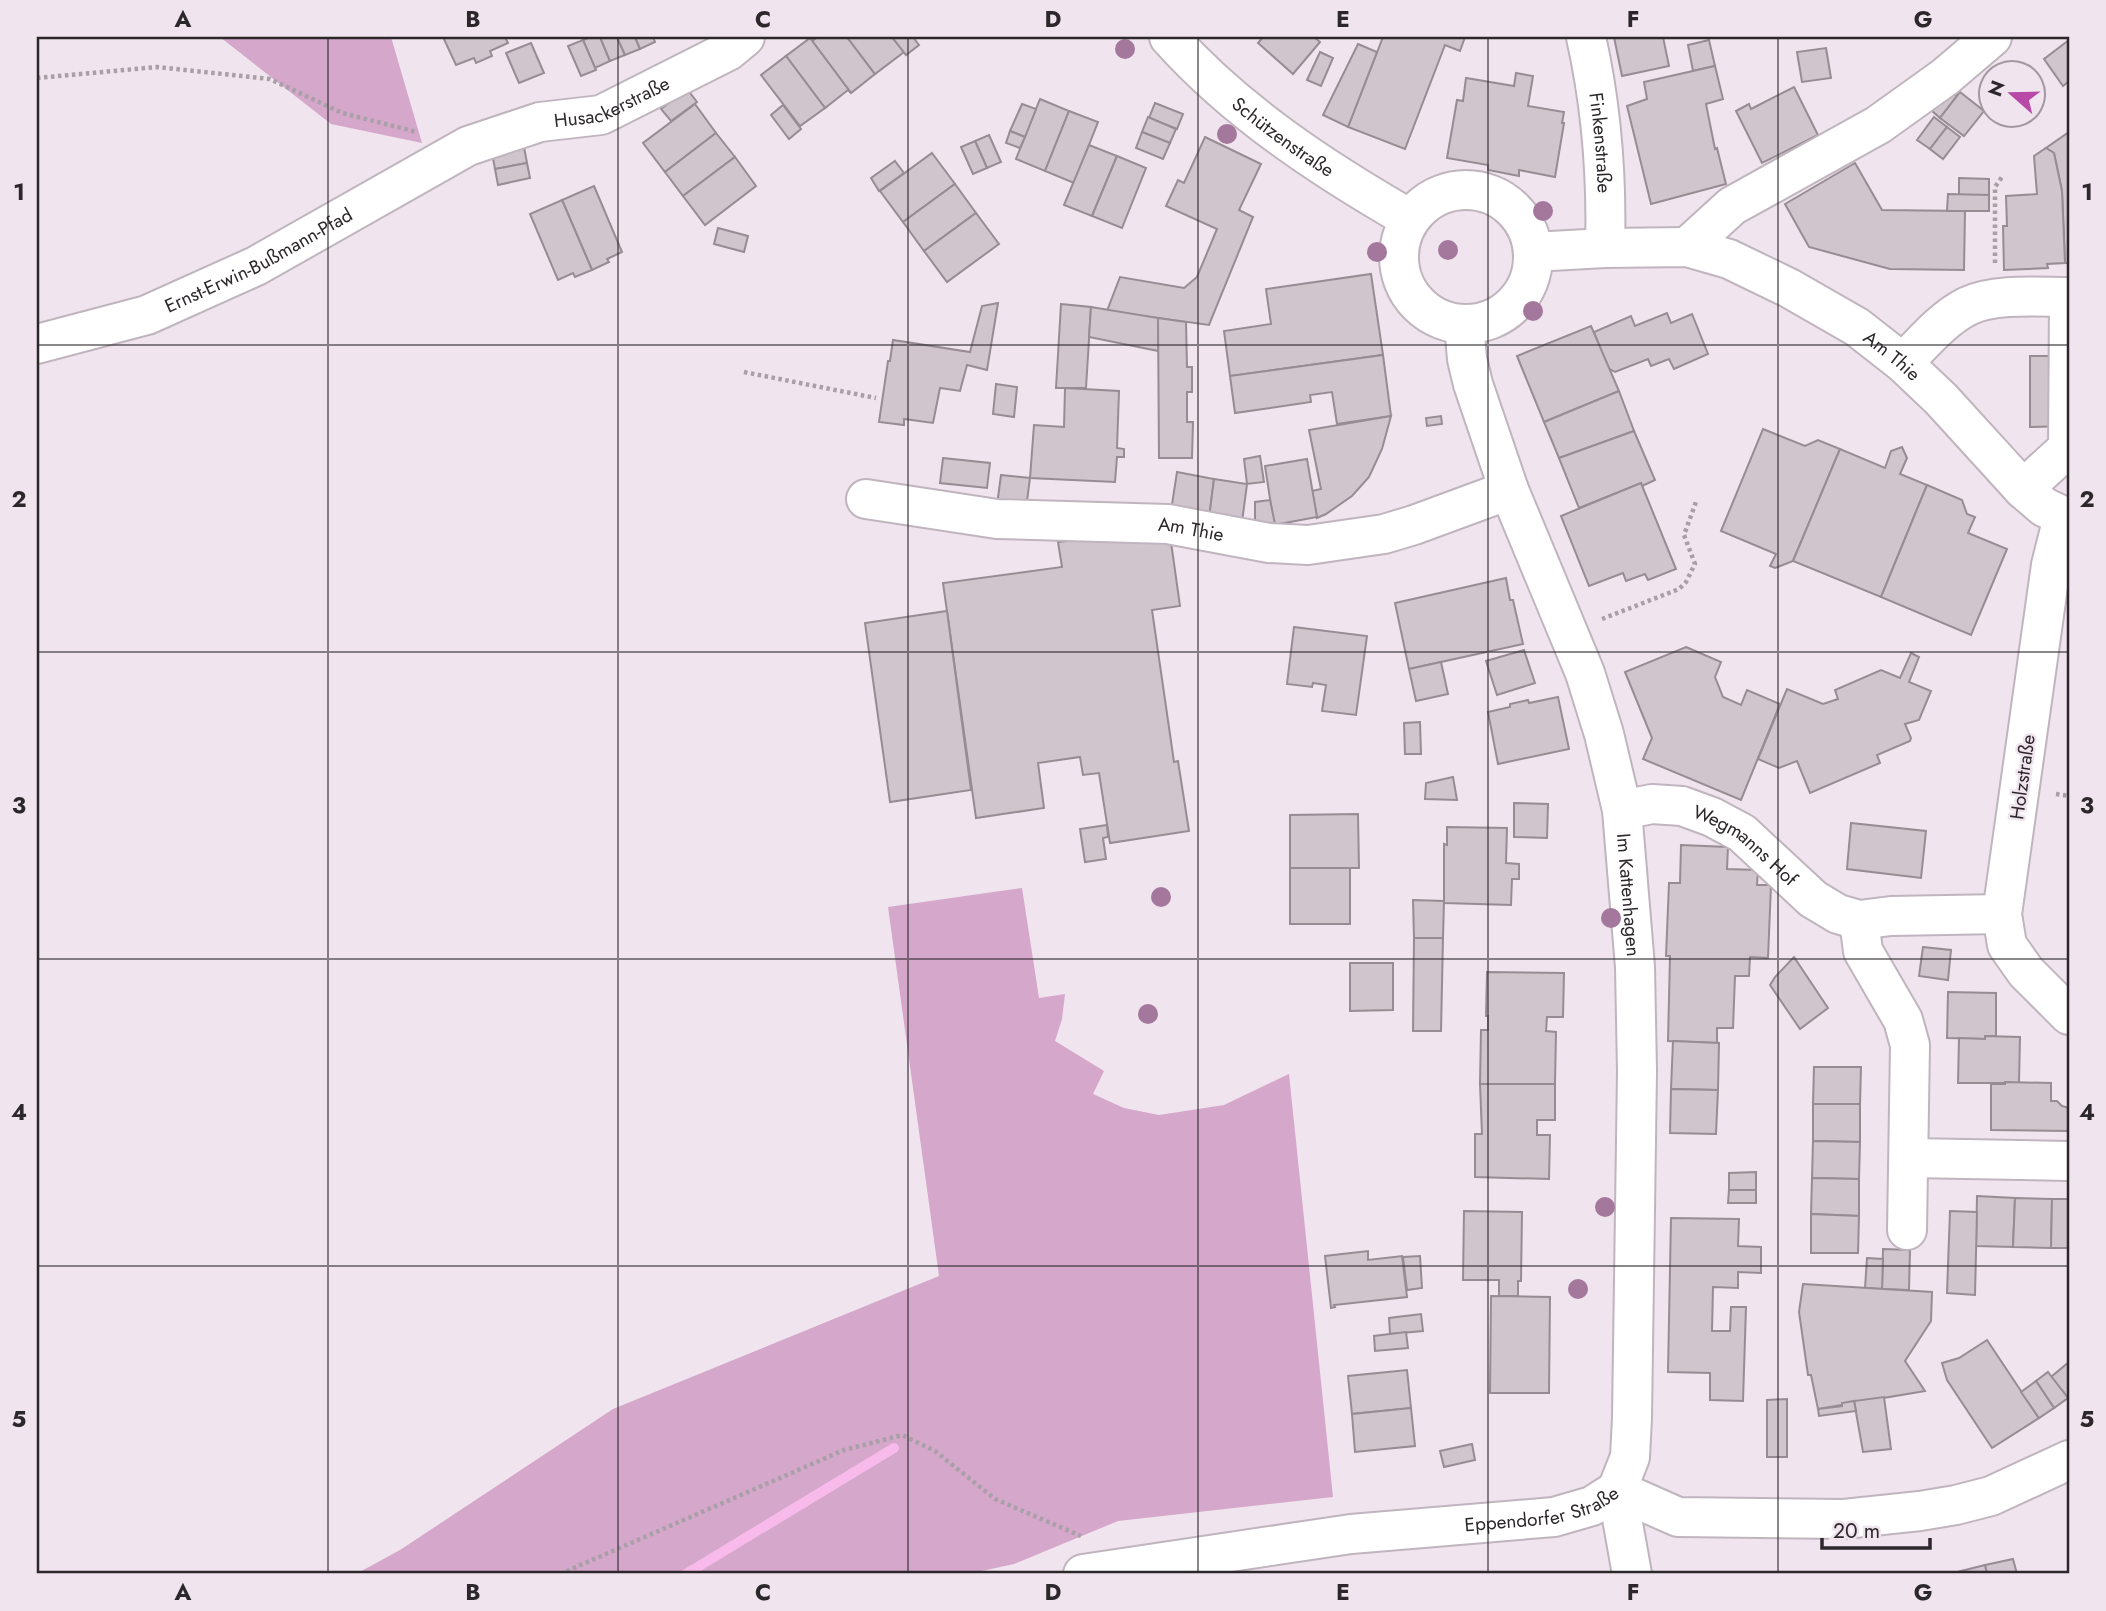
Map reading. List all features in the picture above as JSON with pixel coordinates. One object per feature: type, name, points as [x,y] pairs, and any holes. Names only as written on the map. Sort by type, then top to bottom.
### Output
[{"type":"street","name":"Husackerstraße","points":[[468,146],[540,122],[601,115],[728,51],[745,37]]},
{"type":"street","name":"Schützenstraße","points":[[1169,37],[1220,87],[1268,127],[1302,152],[1410,219]]},
{"type":"street","name":"Finkenstraße","points":[[1586,37],[1593,69],[1605,186],[1605,248]]},
{"type":"street","points":[[1687,247],[1732,206],[1878,125],[1945,77],[1992,37]]},
{"type":"street","name":"Ernst-Erwin-Bußmann-Pfad","points":[[37,344],[147,315],[256,266],[468,146]]},
{"type":"street","points":[[1460,190],[1483,191],[1505,201],[1522,218],[1528,229],[1533,252],[1530,276],[1519,298],[1489,320],[1464,324],[1441,319],[1421,306],[1406,288],[1399,265],[1401,241],[1410,219],[1426,202],[1460,190]]},
{"type":"street","name":"Am Thie","points":[[1533,252],[1687,247],[1729,259],[1857,327],[1903,363],[1941,399],[2023,489],[2044,507],[2066,518]]},
{"type":"street","points":[[1903,363],[1950,318],[1969,305],[1997,299],[2069,297],[2068,448],[2023,489]]},
{"type":"street","name":"Im Kattenhagen","points":[[1464,324],[1467,359],[1474,384],[1509,489],[1585,673],[1604,734],[1622,810],[1634,931],[1637,1071],[1632,1431],[1630,1457],[1617,1490]]},
{"type":"street","name":"Am Thie","points":[[866,499],[997,519],[1168,524],[1269,543],[1308,545],[1394,531],[1509,489]]},
{"type":"street","name":"Holzstraße","points":[[2066,518],[2051,565],[2002,914],[2007,945],[2026,972],[2069,1015]]},
{"type":"street","name":"Wegmanns Hof","points":[[1622,810],[1651,804],[1682,806],[1712,817],[1742,833],[1813,899],[1838,914],[1859,920],[1891,916],[2002,914]]},
{"type":"street","points":[[1859,920],[1863,951],[1903,1020],[1910,1045],[1907,1230]]},
{"type":"street","points":[[1910,1157],[2069,1161]]},
{"type":"street","name":"Eppendorfer Straße","points":[[1085,1556],[1554,1517],[1592,1506],[1617,1490],[1678,1517],[1844,1519],[1920,1511],[1991,1496],[2069,1460]]},
{"type":"street","points":[[1617,1490],[1632,1574]]},
{"type":"path","points":[[37,78],[157,67],[270,79],[342,113],[468,146]]},
{"type":"path","points":[[1997,299],[1995,187],[2001,177]]},
{"type":"path","points":[[744,372],[876,398]]},
{"type":"path","points":[[1567,630],[1679,589],[1686,582],[1695,564],[1684,535],[1697,499]]},
{"type":"path","points":[[560,1574],[844,1450],[902,1435],[935,1451],[995,1499],[1085,1556]]},
{"type":"shaded area","points":[[220,37],[391,37],[422,143],[331,124]]},
{"type":"shaded area","points":[[1022,888],[1039,998],[1065,994],[1062,1019],[1055,1041],[1104,1071],[1093,1094],[1124,1108],[1159,1115],[1224,1105],[1289,1074],[1333,1497],[1118,1521],[1014,1564],[968,1574],[356,1574],[400,1550],[613,1409],[939,1276],[888,907]]},
{"type":"building","points":[[443,37],[505,37],[508,43],[490,51],[492,56],[476,63],[474,58],[456,65]]},
{"type":"building","points":[[600,37],[610,61],[595,68],[583,40]]},
{"type":"building","points":[[600,37],[617,37],[625,55],[610,61]]},
{"type":"building","points":[[617,37],[635,37],[640,49],[625,55]]},
{"type":"building","points":[[635,37],[653,37],[655,42],[640,49]]},
{"type":"building","points":[[818,37],[847,37],[875,74],[851,93],[812,41]]},
{"type":"building","points":[[847,37],[892,37],[904,52],[875,74]]},
{"type":"building","points":[[892,37],[913,37],[919,45],[906,55]]},
{"type":"building","points":[[1263,37],[1314,37],[1320,42],[1293,74],[1258,43]]},
{"type":"building","points":[[1383,37],[1465,37],[1460,51],[1445,45],[1405,149],[1348,127]]},
{"type":"building","points":[[1614,37],[1663,37],[1669,66],[1622,76]]},
{"type":"building","points":[[810,38],[851,93],[848,90],[825,108],[786,56]]},
{"type":"building","points":[[583,40],[596,70],[581,76],[568,46]]},
{"type":"building","points":[[1709,40],[1715,66],[1693,71],[1688,45]]},
{"type":"building","points":[[2069,40],[2069,81],[2063,86],[2044,59]]},
{"type":"building","points":[[531,43],[544,73],[519,83],[506,53]]},
{"type":"building","points":[[1358,44],[1377,52],[1348,127],[1323,115]]},
{"type":"building","points":[[1826,48],[1831,78],[1802,82],[1797,52]]},
{"type":"building","points":[[1320,52],[1333,58],[1321,86],[1307,80]]},
{"type":"building","points":[[786,56],[825,108],[800,126],[761,75]]},
{"type":"building","points":[[1715,66],[1723,99],[1706,104],[1715,149],[1717,148],[1726,184],[1651,204],[1627,106],[1647,99],[1644,82]]},
{"type":"building","points":[[1516,73],[1533,76],[1528,106],[1564,112],[1555,177],[1519,170],[1519,176],[1488,170],[1488,165],[1447,158],[1457,100],[1463,101],[1466,78],[1514,86]]},
{"type":"building","points":[[1794,87],[1818,135],[1762,163],[1736,111],[1749,104],[1751,109]]},
{"type":"building","points":[[1946,87],[1957,96],[1940,118],[1930,109]]},
{"type":"building","points":[[687,89],[697,102],[671,121],[661,109]]},
{"type":"building","points":[[1960,92],[1976,105],[1976,121],[1964,136],[1940,118]]},
{"type":"building","points":[[1040,99],[1069,111],[1045,171],[1016,159]]},
{"type":"building","points":[[1155,103],[1183,114],[1177,129],[1149,118]]},
{"type":"building","points":[[695,104],[716,133],[665,172],[643,143]]},
{"type":"building","points":[[1022,104],[1036,109],[1025,137],[1010,131]]},
{"type":"building","points":[[783,105],[801,129],[789,139],[771,115]]},
{"type":"building","points":[[1069,111],[1098,122],[1074,183],[1045,171]]},
{"type":"building","points":[[1148,117],[1176,129],[1170,143],[1142,132]]},
{"type":"building","points":[[1934,117],[1947,127],[1930,149],[1917,140]]},
{"type":"building","points":[[1947,127],[1960,137],[1943,159],[1930,149]]},
{"type":"building","points":[[1010,131],[1025,137],[1020,148],[1006,143]]},
{"type":"building","points":[[1142,132],[1170,143],[1163,159],[1136,148]]},
{"type":"building","points":[[2069,132],[2069,263],[2065,263],[2062,191],[2054,153],[2046,148]]},
{"type":"building","points":[[716,133],[735,157],[683,196],[665,172]]},
{"type":"building","points":[[989,135],[1001,162],[987,168],[975,141]]},
{"type":"building","points":[[1205,137],[1261,164],[1239,210],[1253,217],[1209,325],[1107,311],[1120,277],[1184,288],[1197,277],[1217,229],[1166,206],[1178,180],[1184,183]]},
{"type":"building","points":[[975,141],[987,168],[973,174],[961,147]]},
{"type":"building","points":[[1089,145],[1117,156],[1092,216],[1064,205]]},
{"type":"building","points":[[524,147],[527,163],[495,169],[492,153]]},
{"type":"building","points":[[2046,148],[2054,153],[2062,191],[2065,263],[2047,264],[2048,268],[2004,270],[2003,226],[2007,226],[2006,196],[2037,194],[2034,156]]},
{"type":"building","points":[[932,153],[955,184],[903,222],[880,191]]},
{"type":"building","points":[[1117,156],[1146,168],[1122,228],[1092,216]]},
{"type":"building","points":[[735,157],[756,186],[705,225],[683,196]]},
{"type":"building","points":[[895,161],[904,173],[879,191],[871,178]]},
{"type":"building","points":[[527,163],[530,178],[498,185],[495,169]]},
{"type":"building","points":[[1855,163],[1882,210],[1965,211],[1964,270],[1890,269],[1809,247],[1785,204]]},
{"type":"building","points":[[1959,178],[1989,179],[1989,195],[1959,195]]},
{"type":"building","points":[[955,184],[976,213],[924,251],[903,222]]},
{"type":"building","points":[[594,186],[622,252],[592,270],[562,200]]},
{"type":"building","points":[[1948,194],[1989,195],[1989,211],[1947,211]]},
{"type":"building","points":[[562,200],[592,270],[575,277],[573,273],[558,280],[530,214]]},
{"type":"building","points":[[976,213],[999,244],[947,282],[924,251]]},
{"type":"building","points":[[718,228],[748,236],[744,252],[714,244]]},
{"type":"building","points":[[1371,274],[1383,355],[1230,376],[1224,331],[1271,324],[1266,289]]},
{"type":"building","points":[[998,303],[987,370],[967,365],[960,391],[940,388],[933,423],[904,419],[904,425],[879,422],[893,340],[970,352],[982,306]]},
{"type":"building","points":[[1061,304],[1091,307],[1086,388],[1056,388]]},
{"type":"building","points":[[1091,307],[1158,318],[1158,351],[1089,337]]},
{"type":"building","points":[[1667,313],[1671,323],[1692,314],[1708,354],[1674,369],[1669,359],[1651,366],[1648,359],[1615,372],[1608,368],[1594,332],[1631,316],[1635,326]]},
{"type":"building","points":[[1158,318],[1186,322],[1187,367],[1192,367],[1192,392],[1187,392],[1187,422],[1193,422],[1192,458],[1159,458]]},
{"type":"building","points":[[1591,326],[1619,391],[1544,422],[1517,356]]},
{"type":"building","points":[[1383,355],[1391,416],[1337,424],[1332,392],[1310,395],[1311,402],[1235,413],[1230,376]]},
{"type":"building","points":[[2030,356],[2069,356],[2069,426],[2030,427]]},
{"type":"building","points":[[996,384],[1017,387],[1014,417],[993,414]]},
{"type":"building","points":[[1065,388],[1119,391],[1117,448],[1124,449],[1124,457],[1117,457],[1115,482],[1030,478],[1034,425],[1064,427]]},
{"type":"building","points":[[1619,391],[1634,431],[1559,458],[1544,422]]},
{"type":"building","points":[[1391,416],[1382,449],[1369,477],[1352,496],[1317,518],[1312,491],[1321,489],[1309,430]]},
{"type":"building","points":[[1441,416],[1442,424],[1427,426],[1426,418]]},
{"type":"building","points":[[1763,429],[1805,446],[1818,440],[1840,449],[1793,561],[1775,568],[1770,566],[1776,554],[1721,531]]},
{"type":"building","points":[[1634,431],[1655,480],[1579,508],[1559,458]]},
{"type":"building","points":[[1902,447],[1907,458],[1900,474],[1927,485],[1881,597],[1793,561],[1840,449],[1885,468],[1891,451]]},
{"type":"building","points":[[1260,456],[1264,482],[1247,484],[1244,459]]},
{"type":"building","points":[[943,458],[990,463],[987,488],[940,483]]},
{"type":"building","points":[[1307,459],[1317,517],[1274,525],[1265,466]]},
{"type":"building","points":[[1177,472],[1214,479],[1209,518],[1171,511]]},
{"type":"building","points":[[1001,475],[1030,478],[1026,509],[997,505]]},
{"type":"building","points":[[1214,479],[1247,484],[1242,522],[1209,518]]},
{"type":"building","points":[[1641,483],[1676,569],[1648,580],[1645,574],[1626,581],[1623,573],[1589,586],[1561,516]]},
{"type":"building","points":[[1927,485],[1962,500],[1967,514],[1975,517],[1968,533],[2007,549],[1971,635],[1881,597]]},
{"type":"building","points":[[1270,500],[1275,524],[1255,523],[1255,502]]},
{"type":"building","points":[[1096,538],[1171,542],[1180,606],[1152,610],[1174,762],[1178,761],[1189,831],[1110,843],[1099,773],[1083,775],[1080,757],[1038,763],[1044,808],[976,818],[943,583],[1062,567],[1058,542]]},
{"type":"building","points":[[1506,578],[1523,644],[1409,669],[1395,603]]},
{"type":"building","points":[[947,611],[971,790],[890,802],[865,623]]},
{"type":"building","points":[[1294,627],[1367,636],[1356,715],[1322,711],[1326,685],[1313,683],[1312,687],[1287,684]]},
{"type":"building","points":[[1686,647],[1721,662],[1715,677],[1723,697],[1741,705],[1747,690],[1780,704],[1741,800],[1643,759],[1652,738],[1625,672]]},
{"type":"building","points":[[1524,650],[1535,683],[1497,695],[1486,661]]},
{"type":"building","points":[[1911,653],[1919,657],[1909,682],[1931,691],[1919,720],[1905,724],[1910,741],[1877,755],[1880,763],[1810,793],[1797,761],[1779,768],[1758,759],[1787,689],[1823,704],[1838,699],[1835,690],[1881,670],[1900,678]]},
{"type":"building","points":[[1441,662],[1448,694],[1416,701],[1409,669]]},
{"type":"building","points":[[1558,697],[1569,749],[1498,764],[1488,712],[1528,700],[1529,703]]},
{"type":"building","points":[[1420,722],[1421,754],[1405,754],[1404,723]]},
{"type":"building","points":[[1453,777],[1457,800],[1425,799],[1426,783]]},
{"type":"building","points":[[1514,803],[1548,804],[1547,838],[1514,837]]},
{"type":"building","points":[[1358,814],[1359,868],[1290,868],[1290,815]]},
{"type":"building","points":[[1851,823],[1926,831],[1921,878],[1847,869]]},
{"type":"building","points":[[1107,825],[1108,837],[1103,838],[1106,859],[1085,862],[1080,829]]},
{"type":"building","points":[[1447,827],[1507,828],[1506,863],[1519,864],[1519,879],[1512,879],[1511,905],[1444,903],[1444,844],[1447,845]]},
{"type":"building","points":[[1681,845],[1728,847],[1727,869],[1758,870],[1757,885],[1771,885],[1768,958],[1750,957],[1749,976],[1735,976],[1733,1028],[1717,1028],[1717,1043],[1668,1041],[1670,956],[1666,956],[1669,883],[1680,883]]},
{"type":"building","points":[[1290,868],[1350,868],[1350,924],[1290,924]]},
{"type":"building","points":[[1413,900],[1444,901],[1443,938],[1414,938]]},
{"type":"building","points":[[1414,938],[1443,938],[1441,1031],[1413,1031]]},
{"type":"building","points":[[1923,947],[1951,950],[1948,980],[1919,976]]},
{"type":"building","points":[[1794,957],[1828,1008],[1800,1029],[1770,985]]},
{"type":"building","points":[[1350,963],[1393,963],[1393,1010],[1350,1011]]},
{"type":"building","points":[[1487,972],[1564,973],[1563,1017],[1547,1017],[1546,1031],[1556,1032],[1555,1084],[1480,1084],[1481,1030],[1488,1030]]},
{"type":"building","points":[[1948,992],[1996,993],[1996,1036],[1985,1036],[1985,1039],[1947,1038]]},
{"type":"building","points":[[1985,1036],[2020,1037],[2019,1083],[1958,1083],[1959,1038],[1985,1039]]},
{"type":"building","points":[[1673,1041],[1719,1043],[1718,1090],[1671,1089]]},
{"type":"building","points":[[1814,1067],[1861,1067],[1860,1104],[1813,1104]]},
{"type":"building","points":[[2051,1083],[2051,1101],[2057,1101],[2069,1108],[2069,1129],[1991,1130],[1991,1084]]},
{"type":"building","points":[[1480,1084],[1555,1084],[1555,1120],[1537,1120],[1537,1135],[1550,1135],[1549,1179],[1475,1177],[1475,1134],[1482,1134]]},
{"type":"building","points":[[1671,1089],[1718,1090],[1716,1134],[1670,1133]]},
{"type":"building","points":[[1813,1104],[1860,1104],[1860,1142],[1813,1141]]},
{"type":"building","points":[[1813,1141],[1860,1142],[1859,1179],[1812,1178]]},
{"type":"building","points":[[1756,1172],[1756,1190],[1729,1190],[1729,1173]]},
{"type":"building","points":[[1812,1178],[1859,1179],[1859,1216],[1811,1214]]},
{"type":"building","points":[[1729,1190],[1756,1190],[1756,1203],[1728,1203]]},
{"type":"building","points":[[1977,1196],[2015,1198],[2013,1247],[1976,1246]]},
{"type":"building","points":[[2015,1198],[2052,1199],[2051,1248],[2013,1247]]},
{"type":"building","points":[[2052,1199],[2069,1199],[2069,1248],[2051,1248]]},
{"type":"building","points":[[1464,1211],[1522,1212],[1521,1281],[1518,1281],[1518,1296],[1499,1296],[1499,1280],[1463,1280]]},
{"type":"building","points":[[1950,1211],[1977,1212],[1975,1295],[1947,1293]]},
{"type":"building","points":[[1811,1214],[1859,1216],[1858,1253],[1811,1253]]},
{"type":"building","points":[[1671,1218],[1739,1219],[1738,1246],[1761,1247],[1761,1273],[1738,1272],[1738,1288],[1713,1287],[1712,1331],[1730,1331],[1731,1307],[1746,1307],[1743,1401],[1710,1400],[1710,1373],[1668,1372]]},
{"type":"building","points":[[1883,1249],[1910,1250],[1909,1290],[1882,1289]]},
{"type":"building","points":[[1368,1251],[1368,1260],[1402,1256],[1407,1297],[1334,1305],[1335,1307],[1331,1308],[1325,1256]]},
{"type":"building","points":[[1420,1256],[1422,1288],[1407,1290],[1403,1257]]},
{"type":"building","points":[[1867,1258],[1883,1259],[1882,1289],[1865,1288]]},
{"type":"building","points":[[1803,1284],[1932,1292],[1931,1321],[1905,1361],[1925,1391],[1818,1409],[1811,1375],[1808,1375],[1799,1312]]},
{"type":"building","points":[[1491,1296],[1550,1297],[1549,1393],[1490,1393]]},
{"type":"building","points":[[1421,1314],[1423,1331],[1390,1334],[1389,1318]]},
{"type":"building","points":[[1406,1332],[1408,1348],[1375,1351],[1374,1336]]},
{"type":"building","points":[[1987,1340],[2039,1418],[1992,1448],[1947,1380],[1942,1363],[1959,1358]]},
{"type":"building","points":[[2069,1362],[2069,1399],[2051,1377]]},
{"type":"building","points":[[1407,1370],[1411,1408],[1352,1414],[1348,1376]]},
{"type":"building","points":[[2048,1372],[2068,1398],[2054,1408],[2036,1381]]},
{"type":"building","points":[[2036,1381],[2054,1408],[2039,1418],[2021,1392]]},
{"type":"building","points":[[1884,1397],[1891,1449],[1863,1452],[1854,1401]]},
{"type":"building","points":[[1787,1399],[1787,1457],[1767,1457],[1767,1400]]},
{"type":"building","points":[[1854,1401],[1856,1411],[1819,1416],[1818,1409],[1842,1406],[1842,1403]]},
{"type":"building","points":[[1411,1408],[1415,1446],[1355,1452],[1352,1414]]},
{"type":"building","points":[[1472,1444],[1475,1460],[1444,1467],[1440,1451]]},
{"type":"building","points":[[2013,1559],[2017,1574],[1987,1574],[1985,1565]]},
{"type":"building","points":[[1985,1565],[1987,1574],[1949,1574]]},
{"type":"waterway","points":[[686,1574],[894,1448]]}]
